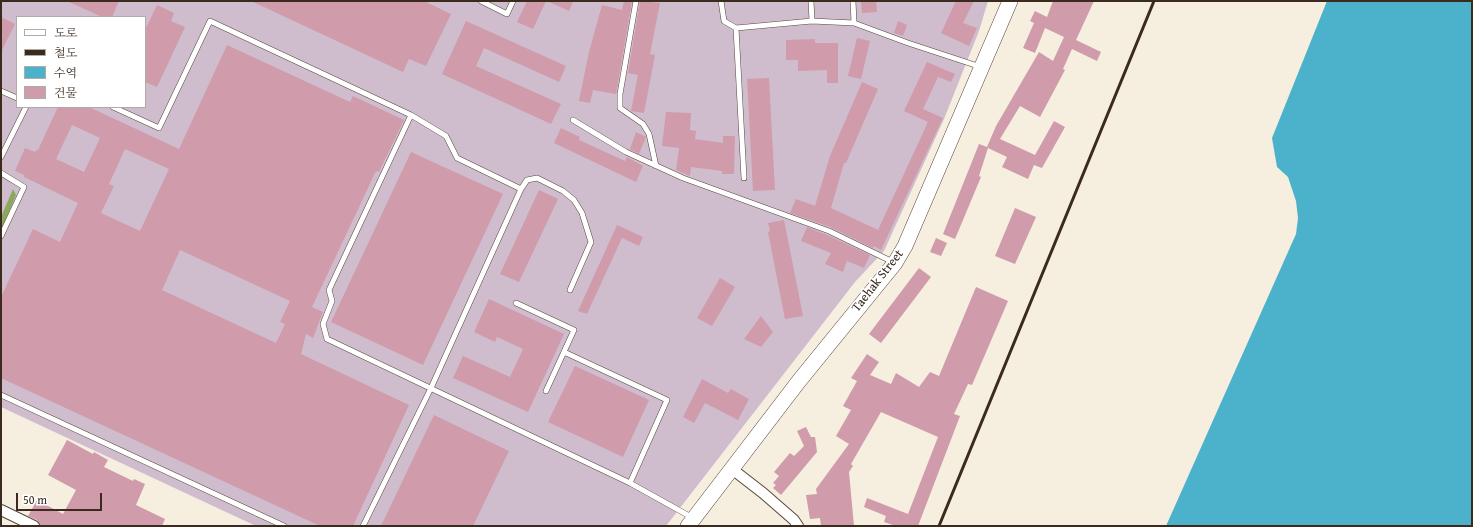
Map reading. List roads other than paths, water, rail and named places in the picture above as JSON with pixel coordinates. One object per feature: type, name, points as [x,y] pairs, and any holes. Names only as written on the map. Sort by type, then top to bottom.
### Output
[{"type":"main road","name":"Taehak Street","points":[[691,522],[812,365],[895,263],[905,246],[917,219],[1010,1]]},
{"type":"street","points":[[732,469],[794,520],[798,526]]},
{"type":"street","points":[[1,510],[34,526]]},
{"type":"lane","points":[[482,1],[507,14],[513,1]]},
{"type":"lane","points":[[636,1],[620,94],[620,108],[643,124],[648,134],[656,166]]},
{"type":"lane","points":[[721,1],[724,21],[736,28],[812,22],[854,22],[908,43],[982,67]]},
{"type":"lane","points":[[811,1],[812,22]]},
{"type":"lane","points":[[853,1],[854,22]]},
{"type":"lane","points":[[115,108],[159,128],[210,21],[411,115],[446,136],[457,158],[521,189]]},
{"type":"lane","points":[[736,28],[744,178]]},
{"type":"lane","points":[[1,91],[16,98]]},
{"type":"lane","points":[[1,157],[26,108]]},
{"type":"lane","points":[[411,115],[329,290],[332,301],[323,324],[327,339],[630,483],[691,522]]},
{"type":"lane","points":[[573,120],[626,152],[683,178],[829,231],[895,263]]},
{"type":"lane","points":[[1,173],[24,187],[1,236]]},
{"type":"lane","points":[[363,526],[431,388],[521,189],[527,180],[536,178],[563,191],[574,200],[582,213],[591,242],[570,290]]},
{"type":"lane","points":[[516,303],[574,330],[546,391]]},
{"type":"lane","points":[[564,352],[667,400],[630,483]]},
{"type":"lane","points":[[1,396],[284,526]]},
{"type":"water","points":[[1327,1],[1472,1],[1472,526],[1166,526],[1296,234],[1298,218],[1296,201],[1288,177],[1277,167],[1272,138]]},
{"type":"railway","points":[[939,526],[1154,1]]}]
